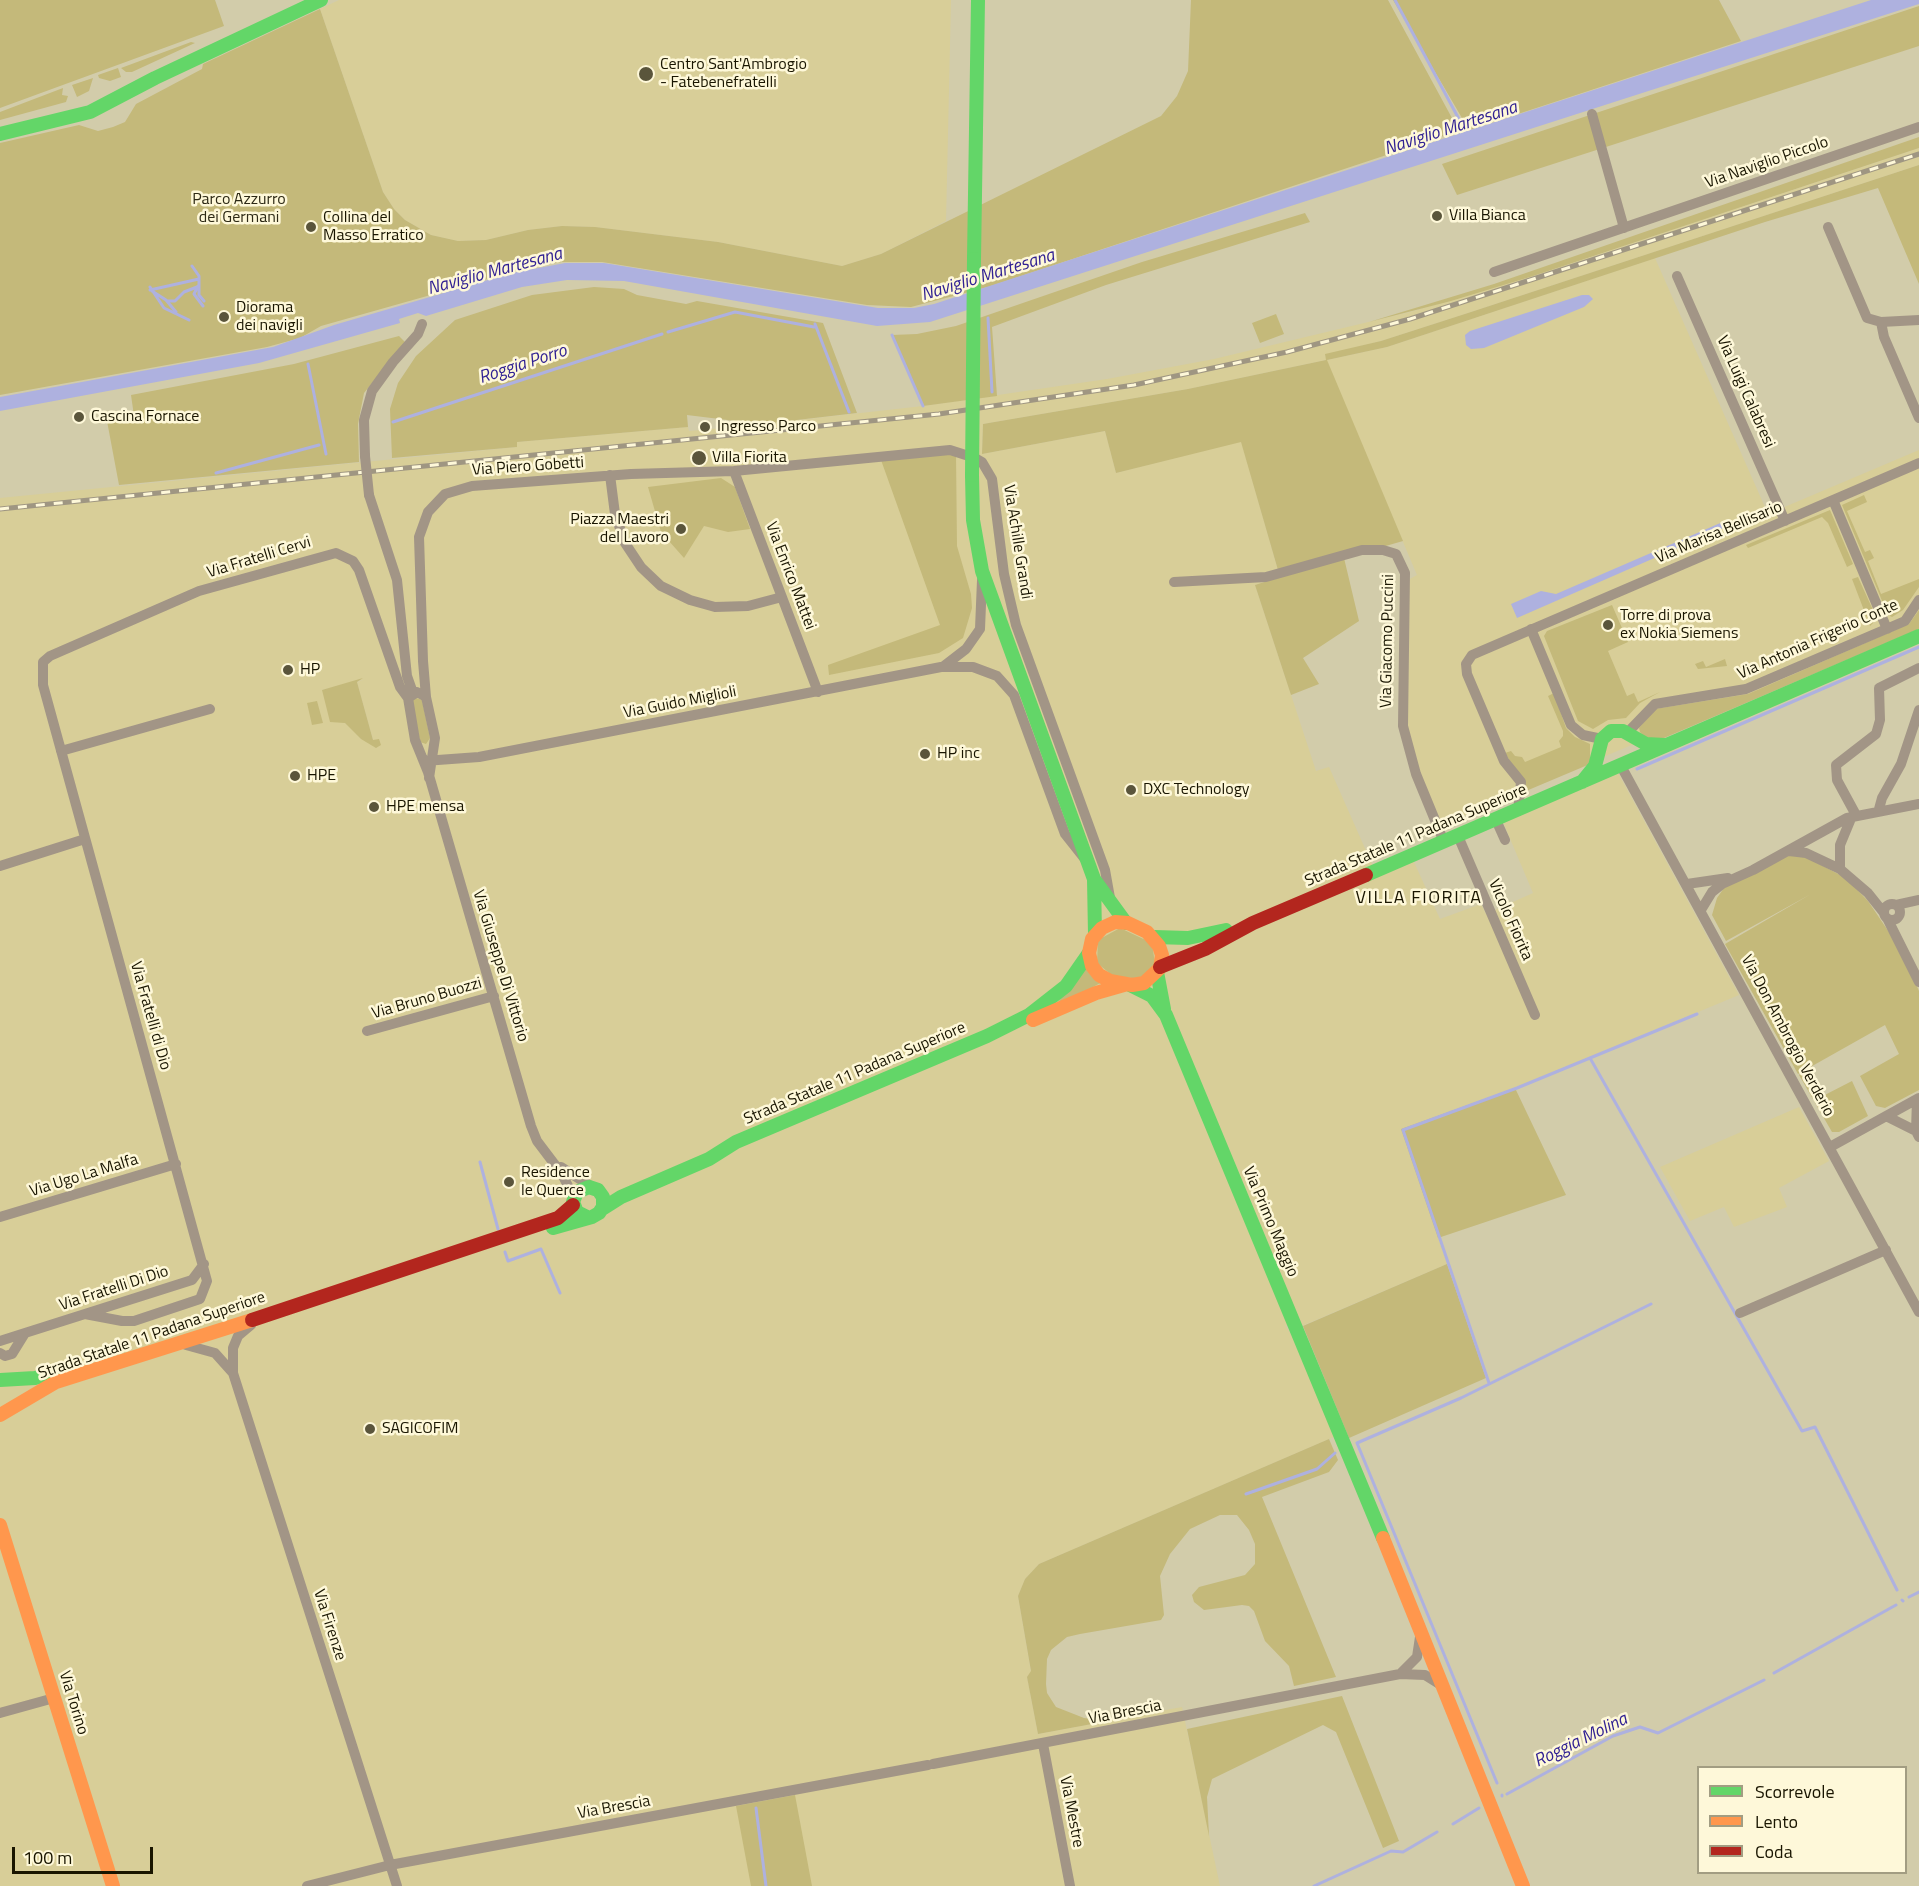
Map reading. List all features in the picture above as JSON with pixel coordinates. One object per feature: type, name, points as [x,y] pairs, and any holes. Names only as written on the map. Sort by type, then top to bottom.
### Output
[{"type":"main road","points":[[978,0],[973,520],[982,571],[1094,879],[1095,934],[1089,953],[1092,966],[1100,976],[1128,985],[1144,983],[1159,969],[1161,950],[1154,937],[1126,922],[1094,879]]},
{"type":"main road","points":[[0,134],[90,112],[315,1]]},
{"type":"main road","name":"Strada Statale 11 Padana Superiore","points":[[1159,969],[1205,949],[1258,921],[1625,766],[1666,745],[1919,636]]},
{"type":"main road","points":[[1581,784],[1595,766],[1601,743],[1614,730],[1630,735],[1646,744],[1666,745]]},
{"type":"main road","points":[[1601,743],[1606,762],[1625,766],[1636,749],[1630,735]]},
{"type":"main road","name":"Strada Statale 11 Padana Superiore","points":[[1154,937],[1174,939],[1197,937],[1258,921]]},
{"type":"main road","points":[[1095,934],[1108,924],[1126,922]]},
{"type":"main road","name":"Strada Statale 11 Padana Superiore","points":[[987,1036],[1029,1015],[1053,998],[1070,982],[1089,953]]},
{"type":"main road","name":"Via Primo Maggio","points":[[1159,969],[1166,1015]]},
{"type":"main road","name":"Strada Statale 11 Padana Superiore","points":[[0,1380],[49,1375],[228,1320],[284,1308],[558,1218],[573,1202],[580,1189],[620,1187],[705,1150],[736,1142],[987,1036],[1054,1012],[1096,993],[1128,985]]},
{"type":"main road","name":"Via Primo Maggio","points":[[1128,985],[1152,996],[1166,1015],[1344,1443],[1523,1886]]},
{"type":"main road","name":"Strada Statale 11 Padana Superiore","points":[[445,1257],[476,1251],[597,1215],[621,1197],[709,1159],[736,1142]]},
{"type":"main road","points":[[596,1190],[604,1202],[602,1209]]},
{"type":"main road","points":[[573,1202],[578,1214],[587,1217]]},
{"type":"main road","name":"Strada Statale 11 Padana Superiore","points":[[0,1415],[56,1382],[180,1344],[284,1308]]},
{"type":"main road","name":"Via Torino","points":[[1,1524],[113,1886]]},
{"type":"street","points":[[1592,114],[1624,228]]},
{"type":"street","name":"Via Naviglio Piccolo","points":[[1494,272],[1919,127]]},
{"type":"street","points":[[1828,227],[1867,318],[1881,322],[1919,320]]},
{"type":"street","name":"Via Luigi Calabresi","points":[[1677,276],[1785,521]]},
{"type":"street","points":[[1881,322],[1884,337],[1919,418]]},
{"type":"street","points":[[416,695],[407,675],[395,572],[369,495],[364,420],[372,391],[393,362],[418,334],[422,324]]},
{"type":"street","name":"Via Achille Grandi","points":[[734,471],[950,450],[982,462],[995,491],[1004,574],[1016,625],[1105,870],[1111,901]]},
{"type":"street","name":"Via Marisa Bellisario","points":[[1518,811],[1521,782],[1504,762],[1467,674],[1466,666],[1469,658],[1531,629],[1919,464]]},
{"type":"street","name":"Via Piero Gobetti","points":[[416,695],[423,661],[419,537],[424,519],[435,502],[455,489],[472,486],[610,476],[734,471]]},
{"type":"street","name":"Via Enrico Mattei","points":[[734,471],[818,692]]},
{"type":"street","points":[[610,476],[615,514],[625,543],[641,567],[661,585],[690,600],[715,607],[752,606],[782,597]]},
{"type":"street","points":[[1833,501],[1887,629]]},
{"type":"street","name":"Via Giacomo Puccini","points":[[1174,582],[1266,577],[1362,550],[1383,550],[1396,555],[1405,573],[1403,726],[1416,774],[1451,839]]},
{"type":"street","name":"Via Fratelli Cervi","points":[[41,667],[50,656],[199,591],[336,553],[348,557],[358,568],[400,687],[416,695]]},
{"type":"street","points":[[941,667],[966,649],[980,629],[983,611],[982,571]]},
{"type":"street","name":"Via Antonia Frigerio Conte","points":[[1630,735],[1648,708],[1658,702],[1743,690],[1909,618],[1919,600]]},
{"type":"street","points":[[1531,629],[1571,725],[1583,735],[1601,743]]},
{"type":"street","points":[[941,667],[959,666],[986,670],[1008,686],[1014,695],[1065,834],[1089,863]]},
{"type":"street","name":"Via Fratelli di Dio","points":[[41,667],[42,679],[61,751],[204,1264],[207,1284],[200,1299],[129,1322],[85,1314]]},
{"type":"street","name":"Via Guido Miglioli","points":[[428,761],[479,758],[941,667]]},
{"type":"street","points":[[1840,869],[1840,845],[1854,815],[1838,780],[1835,767],[1840,760],[1876,734],[1880,720],[1879,688],[1918,671]]},
{"type":"street","name":"Via Giuseppe Di Vittorio","points":[[416,695],[435,741],[428,761],[429,778],[531,1126],[537,1141],[551,1160],[573,1202]]},
{"type":"street","name":"Via Giuseppe Di Vittorio","points":[[416,695],[417,744],[428,761]]},
{"type":"street","points":[[61,751],[210,709]]},
{"type":"street","points":[[1879,809],[1902,765],[1919,710]]},
{"type":"street","points":[[417,744],[425,748],[435,741]]},
{"type":"street","name":"Via Don Ambrogio Verderio","points":[[1625,766],[1919,1312]]},
{"type":"street","points":[[1701,910],[1716,889],[1854,815],[1919,804]]},
{"type":"street","points":[[1496,820],[1505,840]]},
{"type":"street","points":[[0,866],[85,838]]},
{"type":"street","name":"Vicolo Fiorita","points":[[1451,839],[1535,1015]]},
{"type":"street","points":[[1788,851],[1810,854],[1840,869],[1892,912],[1900,941],[1919,982]]},
{"type":"street","points":[[1687,884],[1737,877]]},
{"type":"street","points":[[1892,912],[1919,901]]},
{"type":"street","name":"Via Bruno Buozzi","points":[[368,1031],[494,996]]},
{"type":"street","points":[[1830,1147],[1886,1116],[1918,1099],[1917,1134],[1886,1116]]},
{"type":"street","name":"Via Giuseppe Di Vittorio","points":[[551,1160],[596,1190]]},
{"type":"street","name":"Via Ugo La Malfa","points":[[0,1217],[176,1164]]},
{"type":"street","points":[[1740,1313],[1886,1250]]},
{"type":"street","name":"Via Fratelli Di Dio","points":[[0,1341],[192,1280],[204,1264]]},
{"type":"street","name":"Via Fratelli di Dio","points":[[125,1301],[122,1315],[129,1322]]},
{"type":"street","name":"Via Firenze","points":[[263,1317],[242,1332],[236,1341],[231,1358],[232,1373],[397,1886]]},
{"type":"street","points":[[0,1353],[5,1356],[12,1354],[25,1333]]},
{"type":"street","name":"Via Firenze","points":[[180,1344],[215,1353],[232,1373]]},
{"type":"street","points":[[1400,1674],[1417,1657],[1421,1641],[1420,1631]]},
{"type":"street","name":"Via Brescia","points":[[307,1886],[390,1865],[1043,1744],[1400,1674],[1425,1675],[1441,1685]]},
{"type":"street","points":[[0,1713],[54,1698]]},
{"type":"street","name":"Via Mestre","points":[[1043,1744],[1070,1886]]},
{"type":"shaded area","name":"Centro Sant'Ambrogio - Fatebenefratelli","points":[[339,0],[951,0],[946,221],[881,254],[842,266],[718,242],[595,227],[562,226],[528,230],[486,240],[458,241],[431,235],[405,220],[394,209],[383,192],[320,9]]},
{"type":"shaded area","points":[[1919,148],[1919,165],[1381,341],[1325,355],[1327,360],[1387,347],[1655,258],[1768,514],[1919,450],[1919,624],[1444,824],[1436,817],[1418,771],[1405,725],[1408,580],[1417,575],[1326,360],[1188,389],[983,424],[982,454],[1105,431],[1116,473],[1241,441],[1280,577],[1255,585],[1316,771],[1329,767],[1375,871],[1413,860],[1440,919],[1481,904],[1486,914],[1533,893],[1503,822],[1618,773],[1739,995],[1515,1088],[1401,1129],[1447,1264],[1297,1328],[1285,1325],[1300,1349],[1336,1436],[1039,1564],[1025,1579],[1018,1596],[1031,1672],[1027,1677],[1038,1734],[1182,1707],[1220,1886],[0,1886],[0,498],[517,447],[517,442],[688,427],[689,431],[923,406],[1107,379],[1214,359],[1410,312],[1533,276]],"holes":[[[363,680],[357,682],[373,740],[361,739],[349,725],[340,721],[322,690]]]},
{"type":"shaded area","points":[[1799,1107],[1829,1161],[1779,1188],[1787,1207],[1734,1227],[1724,1207],[1690,1221],[1660,1167]]},
{"type":"green space","points":[[0,0],[215,0],[224,26],[0,108]]},
{"type":"green space","name":"Parco Azzurro dei Germani","points":[[1191,0],[1388,0],[1459,131],[988,287],[911,307],[867,305],[602,262],[562,262],[526,268],[321,326],[300,338],[267,347],[0,395],[0,143],[79,125],[98,131],[125,122],[136,104],[202,69],[203,64],[320,9],[383,192],[394,209],[405,220],[431,235],[458,241],[486,240],[528,230],[562,226],[595,227],[718,242],[842,266],[881,254],[1161,116],[1177,96],[1188,71]]},
{"type":"green space","points":[[1393,0],[1719,0],[1741,41],[1469,130]]},
{"type":"green space","points":[[1919,6],[1919,46],[1457,195],[1442,164]]},
{"type":"green space","points":[[191,42],[195,43],[132,72],[126,72],[121,68]]},
{"type":"green space","points":[[118,68],[121,77],[110,81],[99,78],[98,75]]},
{"type":"green space","points":[[93,78],[89,91],[77,97],[72,85]]},
{"type":"green space","points":[[63,88],[62,95],[68,96],[66,102],[0,120],[0,112]]},
{"type":"green space","points":[[1919,137],[1919,148],[1533,276],[1451,301],[1369,322],[1494,284]]},
{"type":"green space","points":[[1919,165],[1919,284],[1878,188],[1765,222],[1387,347],[1327,360],[1403,541],[1344,558],[1359,621],[1303,658],[1319,684],[1291,695],[1255,585],[1280,577],[1241,442],[1116,473],[1105,431],[982,454],[983,424],[1188,389],[1326,360],[1325,354],[1381,341]]},
{"type":"green space","points":[[1305,213],[1310,222],[1106,285],[992,327],[997,396],[923,406],[892,335],[917,334],[956,326],[1142,262]]},
{"type":"green space","points":[[594,287],[624,289],[637,295],[686,304],[697,301],[823,323],[857,413],[745,426],[744,422],[687,415],[688,427],[517,442],[517,447],[392,458],[390,409],[398,383],[416,356],[455,320],[532,295]]},
{"type":"green space","points":[[1276,314],[1284,334],[1260,343],[1252,323]]},
{"type":"green space","points":[[399,336],[405,342],[364,393],[358,424],[359,462],[119,485],[107,421],[134,416],[131,395],[294,364]]},
{"type":"green space","points":[[956,454],[957,546],[971,594],[972,608],[963,638],[939,653],[829,675],[828,665],[940,625],[881,460]]},
{"type":"green space","points":[[721,478],[735,487],[750,529],[728,532],[704,526],[684,558],[661,532],[648,487]]},
{"type":"green space","points":[[1864,495],[1867,502],[1847,511],[1865,552],[1870,550],[1874,558],[1868,561],[1881,594],[1919,579],[1919,587],[1903,610],[1892,617],[1888,615],[1842,505]]},
{"type":"green space","points":[[1830,510],[1853,564],[1847,567],[1828,523],[1822,517],[1748,548],[1746,545]]},
{"type":"green space","points":[[1858,577],[1877,619],[1870,626],[1852,579]]},
{"type":"green space","points":[[1612,605],[1628,642],[1608,651],[1627,696],[1634,693],[1638,702],[1660,692],[1640,703],[1626,718],[1608,720],[1593,729],[1578,721],[1544,636],[1547,631]]},
{"type":"green space","points":[[1919,610],[1919,629],[1664,738],[1647,740],[1640,732],[1639,728],[1655,709],[1748,694],[1909,624]]},
{"type":"green space","points":[[1725,659],[1727,666],[1698,669],[1695,664],[1703,661],[1706,667]]},
{"type":"green space","points":[[363,678],[357,682],[373,740],[379,739],[381,745],[376,748],[361,739],[345,723],[330,722],[322,690]]},
{"type":"green space","points":[[1554,693],[1566,728],[1575,737],[1590,744],[1590,764],[1526,791],[1505,753],[1511,751],[1515,756],[1522,757],[1525,762],[1561,747],[1559,741],[1563,736],[1563,731],[1548,696]]},
{"type":"green space","points":[[414,697],[422,700],[430,738],[426,744],[420,742],[412,699]]},
{"type":"green space","points":[[317,701],[323,723],[312,725],[307,703]]},
{"type":"green space","points":[[1789,855],[1802,855],[1846,878],[1868,901],[1901,950],[1919,991],[1919,1090],[1885,1108],[1876,1106],[1860,1076],[1899,1054],[1885,1025],[1798,1074],[1725,944],[1811,894],[1726,941],[1712,915],[1717,898],[1724,888]]},
{"type":"green space","points":[[1120,928],[1152,943],[1155,964],[1141,979],[1113,976],[1097,963],[1098,940]]},
{"type":"green space","points":[[1086,966],[1102,982],[1052,1010]]},
{"type":"green space","points":[[1801,1073],[1815,1100],[1852,1081],[1868,1116],[1839,1132],[1832,1132],[1799,1075]]},
{"type":"green space","points":[[1515,1088],[1566,1195],[1438,1238],[1401,1129]]},
{"type":"green space","points":[[1447,1264],[1486,1378],[1349,1438],[1303,1326]]},
{"type":"green space","points":[[1329,1439],[1338,1460],[1329,1472],[1262,1497],[1336,1677],[1294,1686],[1289,1666],[1265,1641],[1254,1611],[1249,1606],[1204,1610],[1194,1602],[1192,1595],[1199,1587],[1245,1575],[1255,1564],[1255,1544],[1249,1530],[1237,1515],[1220,1515],[1190,1529],[1170,1554],[1160,1576],[1164,1615],[1161,1620],[1067,1637],[1051,1650],[1047,1659],[1046,1684],[1047,1693],[1056,1707],[1084,1718],[1108,1721],[1038,1734],[1027,1677],[1031,1671],[1018,1596],[1025,1579],[1039,1564]]},
{"type":"green space","points":[[1342,1696],[1399,1841],[1383,1848],[1336,1732],[1323,1725],[1212,1779],[1207,1797],[1209,1836],[1187,1729]]},
{"type":"green space","points":[[795,1795],[812,1886],[751,1886],[736,1806]]},
{"type":"water","points":[[1871,0],[1919,0],[1919,4],[930,322],[877,326],[624,281],[567,280],[522,287],[426,316],[418,313],[399,319],[400,323],[259,363],[0,411],[0,397],[273,347],[334,325],[512,273],[565,263],[604,263],[878,308],[914,308],[934,304]]},
{"type":"water","points":[[1582,295],[1589,295],[1593,299],[1584,307],[1484,348],[1471,349],[1466,345],[1465,335],[1470,331]]},
{"type":"water","points":[[1725,521],[1730,525],[1517,618],[1511,604],[1541,591],[1556,594]]},
{"type":"waterway","name":"Naviglio Martesana","points":[[1395,0],[1468,136]]},
{"type":"waterway","points":[[192,266],[199,276],[199,295],[204,301]]},
{"type":"waterway","points":[[150,290],[199,279]]},
{"type":"waterway","points":[[198,286],[194,294],[203,306]]},
{"type":"waterway","points":[[150,287],[164,308],[189,320]]},
{"type":"waterway","points":[[168,301],[175,301],[184,292],[197,287]]},
{"type":"waterway","points":[[152,291],[166,300],[176,312]]},
{"type":"waterway","name":"Roggia Porro","points":[[668,332],[735,312],[814,327]]},
{"type":"waterway","points":[[988,318],[992,392]]},
{"type":"waterway","points":[[815,324],[849,412]]},
{"type":"waterway","name":"Roggia Porro","points":[[393,422],[662,334]]},
{"type":"waterway","points":[[892,335],[923,406]]},
{"type":"waterway","points":[[308,364],[326,454]]},
{"type":"waterway","name":"Roggia Porro","points":[[216,473],[319,445]]},
{"type":"waterway","points":[[1637,769],[1919,647]]},
{"type":"waterway","points":[[1489,1383],[1403,1130],[1517,1088],[1697,1014]]},
{"type":"waterway","points":[[1590,1058],[1802,1431],[1815,1427],[1897,1590]]},
{"type":"waterway","points":[[480,1162],[498,1229]]},
{"type":"waterway","points":[[505,1252],[508,1261],[541,1249],[560,1293]]},
{"type":"waterway","points":[[1497,1783],[1357,1443],[1461,1398],[1651,1304]]},
{"type":"waterway","points":[[1246,1494],[1317,1469],[1335,1453]]},
{"type":"waterway","name":"Roggia Molina","points":[[1909,1597],[1919,1592]]},
{"type":"waterway","name":"Roggia Molina","points":[[1774,1673],[1896,1605]]},
{"type":"waterway","name":"Roggia Molina","points":[[1507,1794],[1613,1736],[1640,1727],[1658,1733],[1764,1680]]},
{"type":"waterway","points":[[756,1808],[766,1886]]},
{"type":"waterway","name":"Roggia Molina","points":[[1453,1824],[1479,1808]]},
{"type":"waterway","name":"Roggia Molina","points":[[1314,1886],[1391,1851],[1403,1852],[1437,1832]]},
{"type":"railway","points":[[0,509],[939,414],[1134,385],[1287,352],[1410,319],[1919,154]]},
{"type":"traffic: fast","points":[[0,134],[90,112],[155,78],[321,0]]},
{"type":"traffic: fast","points":[[974,259],[978,0]]},
{"type":"traffic: fast","points":[[972,475],[974,259]]},
{"type":"traffic: fast","points":[[972,475],[973,520],[982,571],[1094,879],[1095,934]]},
{"type":"traffic: fast","points":[[1366,875],[1919,636]]},
{"type":"traffic: fast","points":[[1582,782],[1595,766],[1602,739],[1611,731],[1623,731],[1646,744],[1665,745]]},
{"type":"traffic: fast","points":[[1094,879],[1126,923]]},
{"type":"traffic: fast","points":[[1154,937],[1188,938],[1226,930]]},
{"type":"traffic: fast","points":[[602,1209],[621,1197],[709,1159],[736,1142],[987,1036],[1029,1015],[1066,986],[1089,953]]},
{"type":"traffic: fast","points":[[1157,972],[1164,1009]]},
{"type":"traffic: fast","points":[[1130,985],[1152,996],[1166,1015],[1383,1538]]},
{"type":"traffic: fast","points":[[553,1228],[592,1217],[599,1213],[603,1207],[603,1197],[598,1190],[589,1187],[577,1192],[573,1202],[577,1212],[587,1217]]},
{"type":"traffic: fast","points":[[0,1380],[35,1378],[58,1372]]},
{"type":"traffic: slow","points":[[1115,922],[1128,923],[1147,932],[1159,946],[1162,955],[1160,968],[1144,983],[1132,985],[1110,981],[1099,975],[1092,966],[1089,953],[1092,939],[1102,928],[1115,922]]},
{"type":"traffic: slow","points":[[1033,1020],[1096,993],[1124,985]]},
{"type":"traffic: slow","points":[[0,1415],[56,1382],[252,1320]]},
{"type":"traffic: slow","points":[[0,1525],[113,1886]]},
{"type":"traffic: slow","points":[[1383,1538],[1523,1886]]},
{"type":"traffic: jam","points":[[1160,967],[1205,949],[1253,923],[1366,875]]},
{"type":"traffic: jam","points":[[252,1320],[558,1218],[573,1205]]},
{"type":"place","name":"Centro Sant'Ambrogio - Fatebenefratelli","points":[[646,74]]},
{"type":"place","name":"Villa Bianca","points":[[1437,216]]},
{"type":"place","name":"Collina del Masso Erratico","points":[[311,227]]},
{"type":"place","name":"Diorama dei navigli","points":[[224,317]]},
{"type":"place","name":"Cascina Fornace","points":[[79,417]]},
{"type":"place","name":"Ingresso Parco","points":[[705,427]]},
{"type":"place","name":"Villa Fiorita","points":[[699,458]]},
{"type":"place","name":"Piazza Maestri del Lavoro","points":[[681,529]]},
{"type":"place","name":"Torre di prova ex Nokia Siemens","points":[[1608,625]]},
{"type":"place","name":"HP","points":[[288,670]]},
{"type":"place","name":"HP inc","points":[[925,754]]},
{"type":"place","name":"HPE","points":[[295,776]]},
{"type":"place","name":"DXC Technology","points":[[1131,790]]},
{"type":"place","name":"HPE mensa","points":[[374,807]]},
{"type":"place","name":"Residence le Querce","points":[[509,1182]]},
{"type":"place","name":"SAGICOFIM","points":[[370,1429]]},
{"type":"district","name":"VILLA FIORITA","points":[[1419,899]]}]
